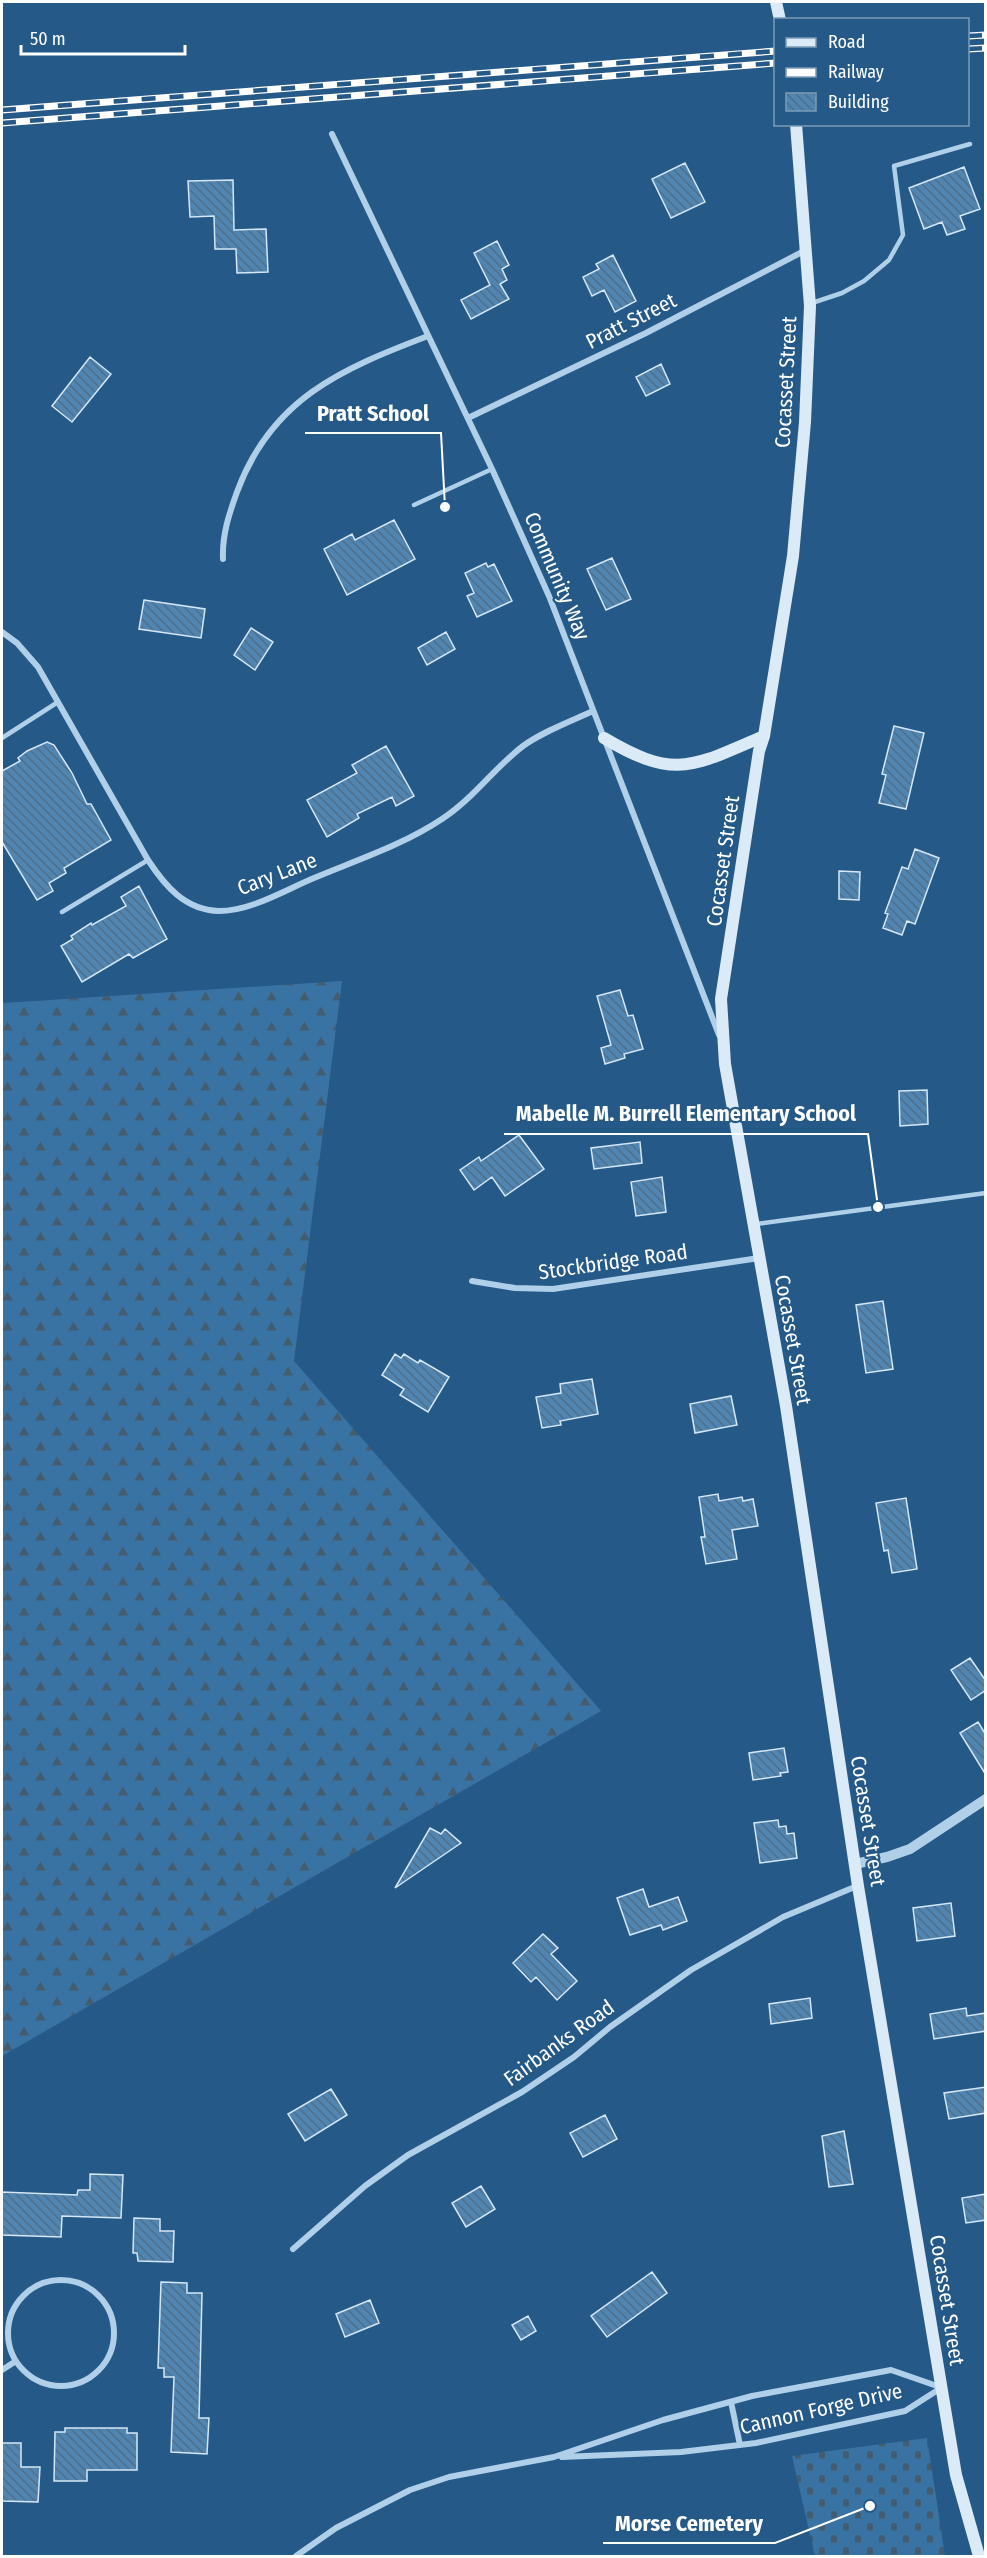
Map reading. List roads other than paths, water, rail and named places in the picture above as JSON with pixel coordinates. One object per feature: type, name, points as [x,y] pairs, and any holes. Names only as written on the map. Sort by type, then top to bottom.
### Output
[{"type":"main road","points":[[776,2],[780,18]]},
{"type":"main road","name":"Cocasset Street","points":[[796,126],[807,249],[809,303],[805,422],[793,556],[764,736],[759,751],[722,999],[723,1044],[730,1100],[786,1406],[820,1647],[941,2388],[956,2475],[979,2556]]},
{"type":"main road","points":[[604,738],[643,760],[668,765],[707,761],[764,736]]},
{"type":"street","name":"Community Way","points":[[332,134],[492,469],[549,596],[723,1044]]},
{"type":"street","name":"Pratt Street","points":[[468,418],[646,333],[807,249]]},
{"type":"street","points":[[223,559],[226,526],[239,485],[254,453],[282,416],[309,394],[352,369],[428,336]]},
{"type":"street","name":"Cary Lane","points":[[2,632],[17,642],[28,654],[148,860],[168,889],[181,899],[206,909],[219,910],[248,905],[418,834],[458,808],[522,747],[593,711]]},
{"type":"street","name":"Stockbridge Road","points":[[472,1281],[515,1288],[553,1289],[759,1258]]},
{"type":"street","points":[[855,1864],[910,1849],[986,1799]]},
{"type":"street","name":"Fairbanks Road","points":[[293,2249],[365,2186],[408,2155],[522,2092],[574,2057],[610,2027],[691,1970],[783,1917],[858,1886]]},
{"type":"street","points":[[70,2281],[95,2292],[104,2302],[112,2320],[114,2340],[105,2364],[91,2377],[73,2385],[47,2385],[35,2379],[16,2361],[9,2342],[9,2322],[14,2309],[31,2289],[50,2282],[70,2281]]},
{"type":"street","points":[[2,2370],[16,2361]]},
{"type":"street","name":"Cannon Forge Drive","points":[[296,2556],[336,2528],[410,2490],[449,2477],[554,2457],[663,2420],[731,2402],[891,2370],[941,2388]]},
{"type":"street","name":"Cannon Forge Drive","points":[[554,2457],[681,2452],[740,2445],[905,2411],[941,2388]]},
{"type":"street","points":[[731,2402],[740,2445]]},
{"type":"lane","points":[[809,303],[842,293],[864,280],[889,260],[903,235],[894,166],[970,144]]},
{"type":"lane","points":[[414,505],[492,469]]},
{"type":"lane","points":[[2,738],[58,702]]},
{"type":"lane","points":[[62,912],[148,860]]},
{"type":"lane","points":[[753,1225],[986,1193]]},
{"type":"railway","points":[[969,36],[986,35]]},
{"type":"railway","points":[[969,49],[986,48]]},
{"type":"railway","points":[[2,110],[774,51]]},
{"type":"railway","points":[[2,123],[774,63]]},
{"type":"place","name":"Pratt School","points":[[445,507]]},
{"type":"place","name":"Mabelle M. Burrell Elementary School","points":[[878,1207]]},
{"type":"place","name":"Morse Cemetery","points":[[870,2506]]}]
